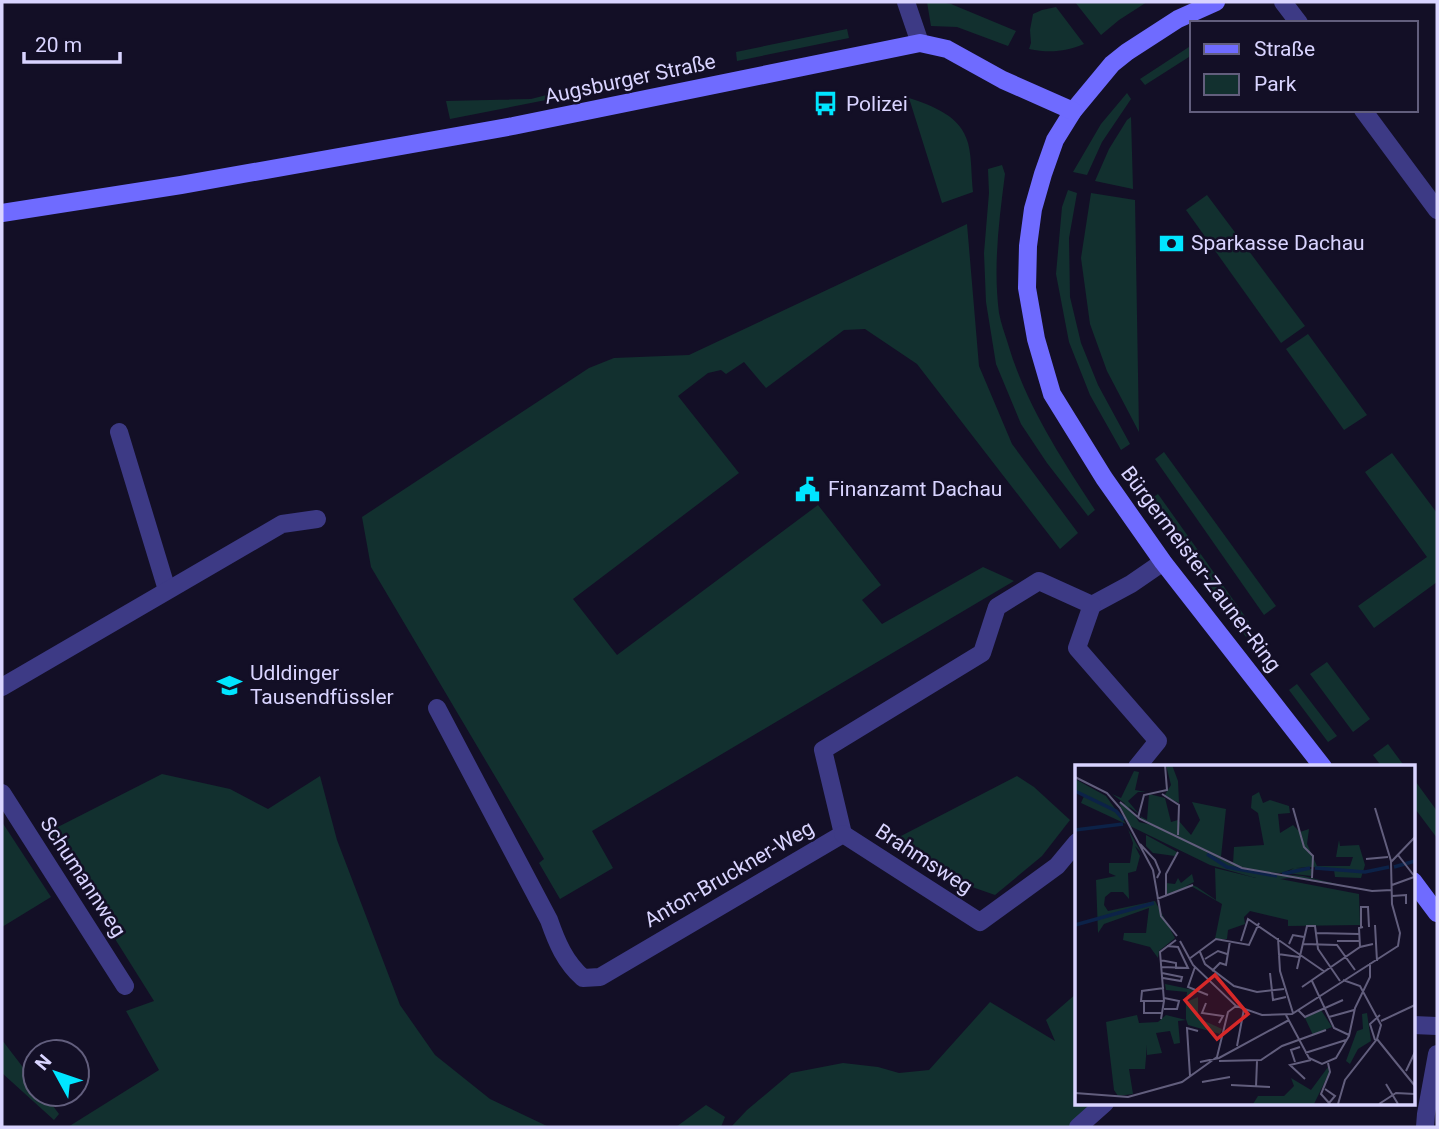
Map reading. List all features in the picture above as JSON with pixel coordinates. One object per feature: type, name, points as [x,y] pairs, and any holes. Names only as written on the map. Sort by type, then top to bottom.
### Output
[{"type":"main road","points":[[1073,111],[1112,64],[1127,52],[1178,19],[1216,2]]},
{"type":"main road","name":"Augsburger Straße","points":[[2,213],[181,185],[513,126],[920,43],[947,49],[1003,80],[1073,111]]},
{"type":"main road","name":"Bürgermeister-Zauner-Ring","points":[[1073,111],[1055,140],[1043,174],[1028,246],[1027,288],[1035,339],[1052,394],[1104,478],[1163,562],[1321,765]]},
{"type":"main road","points":[[1414,882],[1437,913]]},
{"type":"street","points":[[906,2],[920,43]]},
{"type":"street","points":[[1283,2],[1297,21]]},
{"type":"street","points":[[1364,112],[1437,210]]},
{"type":"street","points":[[118,432],[166,590]]},
{"type":"street","points":[[2,687],[282,524],[317,519]]},
{"type":"street","points":[[1139,765],[1158,741],[1077,648],[1092,605],[1131,584],[1163,562]]},
{"type":"street","name":"Anton-Bruckner-Weg","points":[[437,708],[538,897],[562,954],[573,970],[583,978],[600,977],[843,834],[823,750],[982,653],[997,607],[1039,581],[1092,605]]},
{"type":"street","name":"Schumannweg","points":[[2,793],[125,986]]},
{"type":"street","name":"Brahmsweg","points":[[843,834],[980,922],[1058,866],[1075,845]]},
{"type":"street","points":[[1414,1025],[1437,1026]]},
{"type":"street","points":[[1425,1127],[1437,1054]]},
{"type":"street","points":[[1078,1127],[1104,1104]]},
{"type":"green space","points":[[927,2],[951,4],[1016,31],[1008,46],[957,27],[931,26]]},
{"type":"green space","points":[[1075,2],[1147,2],[1101,35]]},
{"type":"green space","points":[[1056,7],[1084,44],[1057,51],[1029,49],[1033,14]]},
{"type":"green space","points":[[847,29],[849,38],[737,61],[736,52]]},
{"type":"green space","points":[[1190,46],[1190,56],[1145,85],[1140,79]]},
{"type":"green space","points":[[625,75],[627,84],[450,119],[446,101],[531,99]]},
{"type":"green space","points":[[1127,93],[1131,99],[1102,142],[1087,175],[1073,172],[1101,124]]},
{"type":"green space","points":[[909,98],[945,113],[959,126],[968,143],[973,192],[942,203]]},
{"type":"green space","points":[[1131,117],[1133,189],[1095,181],[1109,149]]},
{"type":"green space","points":[[1002,165],[1005,174],[997,261],[1000,317],[1016,367],[1034,410],[1095,510],[1088,516],[1021,424],[996,364],[986,302],[984,253],[989,193],[988,169]]},
{"type":"green space","points":[[1068,190],[1077,193],[1069,238],[1070,297],[1081,343],[1098,385],[1130,444],[1121,450],[1090,395],[1069,342],[1056,274],[1062,207]]},
{"type":"green space","points":[[1091,193],[1135,200],[1139,432],[1107,371],[1090,324],[1081,258]]},
{"type":"green space","points":[[1207,195],[1305,326],[1281,343],[1186,210]]},
{"type":"green space","points":[[967,224],[979,366],[1012,444],[1078,533],[1060,549],[917,364],[865,329],[844,330],[766,388],[744,362],[726,374],[721,370],[708,373],[678,396],[739,473],[573,599],[617,655],[818,505],[881,585],[862,600],[882,624],[983,567],[1014,581],[592,831],[613,868],[560,899],[539,863],[544,859],[371,567],[362,517],[589,368],[614,358],[689,355]]},
{"type":"green space","points":[[1308,334],[1367,415],[1344,430],[1286,349]]},
{"type":"green space","points":[[1164,452],[1276,606],[1264,615],[1155,459]]},
{"type":"green space","points":[[1392,453],[1437,513],[1437,582],[1374,628],[1358,606],[1427,557],[1365,472]]},
{"type":"green space","points":[[1158,494],[1254,629],[1246,637],[1149,500]]},
{"type":"green space","points":[[1327,662],[1370,719],[1353,732],[1310,674]]},
{"type":"green space","points":[[1297,684],[1337,736],[1328,742],[1289,690]]},
{"type":"green space","points":[[1388,744],[1404,765],[1380,765],[1373,755]]},
{"type":"green space","points":[[162,774],[230,789],[268,809],[320,776],[337,840],[400,1005],[435,1055],[490,1099],[549,1127],[68,1127],[159,1070],[126,1011],[154,1001],[48,832]]},
{"type":"green space","points":[[1017,776],[1034,787],[1070,820],[1042,856],[995,895],[955,881],[921,861],[899,837]]},
{"type":"green space","points":[[1414,779],[1437,811],[1437,838],[1414,807]]},
{"type":"green space","points":[[2,822],[51,897],[2,927]]},
{"type":"green space","points":[[1075,995],[1075,1104],[1091,1104],[1070,1127],[731,1127],[791,1073],[843,1063],[878,1067],[899,1073],[929,1070],[990,1002],[1055,1041],[1046,1020]]},
{"type":"green space","points":[[2,1040],[21,1065],[21,1090],[2,1073]]},
{"type":"green space","points":[[706,1105],[725,1117],[721,1127],[676,1127]]},
{"type":"green space","points":[[41,1108],[54,1108],[59,1114],[54,1120]]},
{"type":"place","name":"Polizei","points":[[826,104]]},
{"type":"place","name":"Sparkasse Dachau","points":[[1171,243]]},
{"type":"place","name":"Finanzamt Dachau","points":[[808,489]]},
{"type":"place","name":"Udldinger Tausendfüssler","points":[[230,685]]}]
